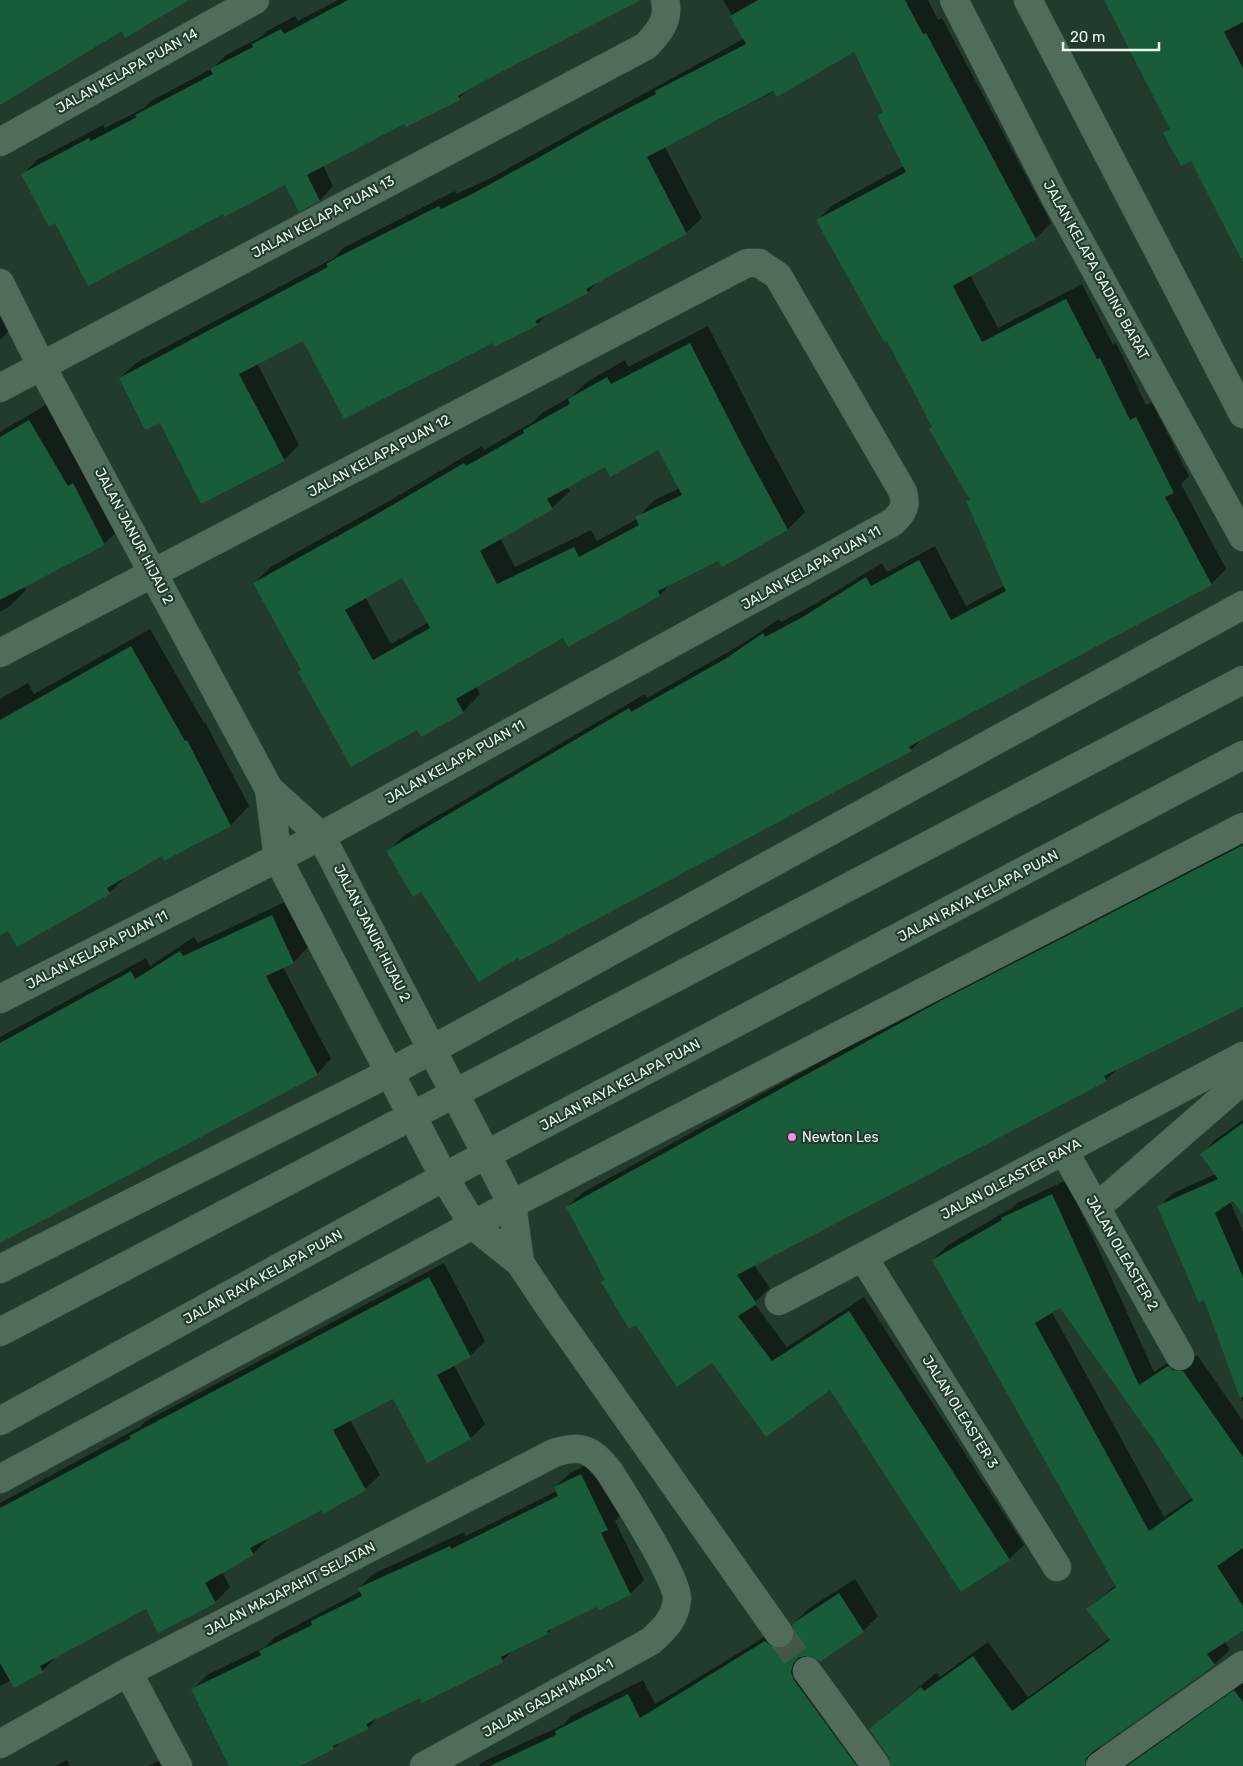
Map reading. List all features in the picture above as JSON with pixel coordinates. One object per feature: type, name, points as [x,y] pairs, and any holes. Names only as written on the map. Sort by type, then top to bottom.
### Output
[{"type":"street","name":"JALAN KELAPA PUAN 14","points":[[0,142],[255,0]]},
{"type":"street","name":"JALAN KELAPA PUAN 13","points":[[0,388],[646,46],[662,30],[668,10],[665,0]]},
{"type":"street","name":"JALAN KELAPA GADING BARAT","points":[[954,0],[1054,195],[1243,537]]},
{"type":"street","points":[[1028,0],[1243,414]]},
{"type":"street","name":"JALAN KELAPA PUAN 12","points":[[0,653],[747,263],[759,264],[778,276],[903,492],[906,501],[903,512]]},
{"type":"street","name":"JALAN JANUR HIJAU 2","points":[[0,283],[41,365],[269,789],[321,836],[512,1204],[520,1263]]},
{"type":"street","name":"JALAN KELAPA PUAN 11","points":[[0,999],[321,836],[893,522],[903,512]]},
{"type":"street","points":[[0,1269],[389,1072],[1243,605]]},
{"type":"street","points":[[0,1332],[1243,680]]},
{"type":"street","name":"JALAN RAYA KELAPA PUAN","points":[[0,1421],[444,1177],[1243,755]]},
{"type":"street","name":"JALAN JANUR HIJAU 2","points":[[269,789],[278,859],[444,1177],[474,1226],[520,1263]]},
{"type":"street","points":[[0,1479],[512,1204],[1243,827]]},
{"type":"street","name":"JALAN OLEASTER RAYA","points":[[779,1301],[1243,1056]]},
{"type":"street","points":[[1096,1208],[1243,1080]]},
{"type":"street","name":"JALAN OLEASTER 2","points":[[1064,1151],[1180,1356]]},
{"type":"street","name":"JALAN OLEASTER 3","points":[[863,1257],[1056,1567]]},
{"type":"street","points":[[520,1263],[779,1633]]},
{"type":"street","name":"JALAN MAJAPAHIT SELATAN","points":[[0,1744],[128,1672],[554,1453],[570,1447],[584,1449]]},
{"type":"street","name":"JALAN GAJAH MADA 1","points":[[424,1766],[651,1641],[669,1624],[678,1599],[671,1576],[609,1471],[599,1458],[584,1449]]},
{"type":"street","points":[[1100,1766],[1243,1665]]},
{"type":"street","points":[[807,1671],[876,1766]]},
{"type":"street","points":[[128,1672],[178,1766]]},
{"type":"building","points":[[0,0],[189,0],[125,38],[122,31],[0,105]]},
{"type":"building","points":[[348,0],[641,0],[482,82],[458,96],[460,100],[406,127],[404,124],[307,175],[320,201],[299,212],[285,185],[224,217],[223,214],[88,286],[55,223],[49,227],[21,174],[89,138],[91,141],[137,117],[135,115],[213,74],[210,69],[253,47],[252,44],[281,29],[284,34]]},
{"type":"building","points":[[758,0],[905,0],[923,34],[926,33],[1036,239],[953,286],[982,342],[1066,299],[1097,359],[1100,358],[1130,420],[1136,417],[1174,493],[1165,497],[1212,585],[928,736],[909,747],[912,751],[519,961],[518,958],[479,982],[421,892],[413,897],[386,851],[629,708],[631,712],[725,659],[763,633],[765,637],[801,618],[866,577],[871,586],[919,560],[951,620],[1006,591],[966,501],[970,500],[929,429],[932,427],[887,341],[884,342],[816,220],[906,172],[877,115],[883,112],[854,52],[777,97],[773,91],[647,157],[687,234],[586,289],[588,293],[535,321],[538,325],[495,347],[493,343],[344,419],[303,341],[239,374],[285,461],[201,504],[160,423],[145,430],[119,378],[328,267],[326,264],[338,257],[439,206],[441,209],[472,194],[656,94],[655,91],[746,44],[730,16]]},
{"type":"building","points":[[1104,0],[1243,0],[1243,22],[1224,32],[1243,68],[1243,263],[1191,161],[1181,166],[1163,133],[1170,129]]},
{"type":"building","points":[[690,343],[788,530],[722,567],[718,561],[658,591],[660,596],[568,647],[563,638],[456,699],[464,713],[421,737],[417,730],[351,767],[298,672],[301,670],[253,583],[464,463],[466,466],[524,433],[523,430],[570,404],[568,399],[607,377],[611,384]],"holes":[[[658,450],[682,495],[635,517],[639,525],[579,557],[574,547],[497,584],[480,551],[553,509],[547,499],[605,467],[610,477]],[[402,578],[430,628],[373,660],[345,610]]]},
{"type":"building","points":[[29,420],[68,486],[73,483],[105,545],[0,600],[0,437]]},
{"type":"building","points":[[131,646],[185,741],[187,740],[231,826],[164,861],[162,856],[107,888],[110,894],[17,947],[8,931],[0,935],[0,720]]},
{"type":"building","points":[[1243,845],[1243,1007],[1104,1076],[1107,1081],[737,1275],[757,1304],[738,1316],[772,1361],[849,1311],[1010,1560],[961,1592],[830,1390],[766,1437],[712,1363],[677,1387],[636,1325],[629,1329],[601,1282],[605,1280],[566,1207],[942,1000]]},
{"type":"building","points":[[272,915],[294,963],[266,976],[318,1075],[0,1243],[0,1043],[131,971],[135,979],[180,951],[183,956]]},
{"type":"building","points":[[1243,1123],[1243,1215],[1233,1201],[1215,1213],[1243,1277],[1243,1397],[1240,1398],[1204,1300],[1199,1303],[1157,1206],[1218,1179],[1200,1154]]},
{"type":"building","points":[[1052,1194],[1139,1385],[1168,1366],[1173,1370],[1183,1371],[1243,1457],[1243,1548],[1217,1566],[1243,1606],[1243,1631],[1207,1654],[1215,1665],[1091,1753],[1086,1759],[1085,1766],[891,1766],[889,1757],[869,1729],[921,1687],[924,1691],[973,1656],[1012,1711],[1110,1640],[1086,1609],[1116,1587],[932,1260],[1002,1220],[1001,1218]],"holes":[[[1060,1308],[1151,1436],[1193,1500],[1149,1531],[1035,1323]]]},
{"type":"building","points":[[429,1277],[471,1357],[437,1375],[471,1439],[427,1463],[393,1399],[333,1430],[366,1490],[323,1514],[322,1510],[250,1548],[254,1555],[205,1583],[216,1603],[158,1633],[146,1609],[40,1666],[43,1672],[14,1688],[0,1663],[0,1508],[131,1438],[129,1436]]},
{"type":"building","points":[[581,1474],[608,1530],[601,1533],[631,1595],[599,1610],[597,1607],[547,1631],[548,1634],[501,1657],[503,1662],[459,1685],[422,1703],[420,1698],[366,1724],[369,1729],[333,1746],[334,1749],[300,1766],[229,1766],[191,1689],[261,1655],[259,1651],[312,1625],[311,1621],[362,1596],[358,1588],[450,1546],[451,1549],[558,1496],[554,1487]]},
{"type":"building","points":[[839,1593],[864,1632],[820,1662],[813,1657],[805,1656],[798,1658],[793,1664],[791,1672],[794,1680],[857,1766],[490,1766],[556,1735],[555,1731],[628,1694],[640,1718],[765,1641],[773,1647],[781,1648],[788,1646],[793,1639],[794,1631],[792,1624]]},
{"type":"building","points":[[1234,1690],[1243,1702],[1243,1766],[1127,1766]]},
{"type":"tunnel","points":[[779,1633],[807,1671]]},
{"type":"place","name":"Newton Les","points":[[792,1137]]}]
